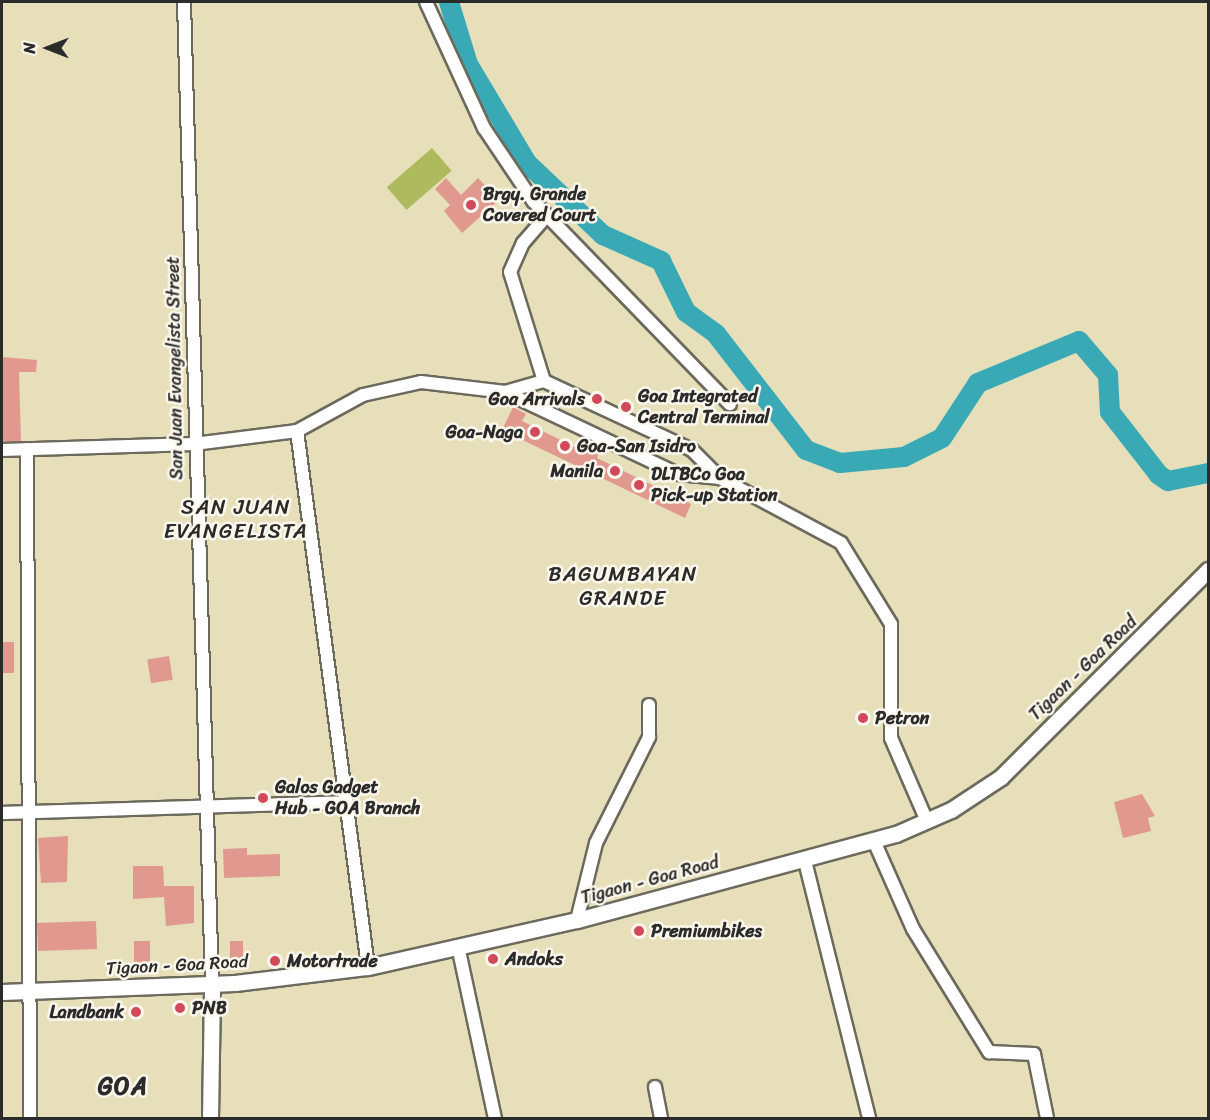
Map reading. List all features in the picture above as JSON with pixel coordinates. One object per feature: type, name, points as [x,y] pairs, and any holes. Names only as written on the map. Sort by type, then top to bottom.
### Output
[{"type":"main road","name":"Tigaon - Goa Road","points":[[2,992],[212,984],[368,967],[577,920],[874,841],[927,821],[1000,777],[1209,570]]},
{"type":"main road","points":[[210,1119],[212,984]]},
{"type":"street","name":"San Juan Evangelista Street","points":[[184,2],[194,444],[212,984]]},
{"type":"street","points":[[426,2],[484,128],[545,218],[730,404]]},
{"type":"street","points":[[544,381],[510,272],[523,243],[545,218]]},
{"type":"street","points":[[505,392],[544,381],[692,450],[720,478],[826,530],[864,577],[894,636],[888,710],[891,738],[927,821]]},
{"type":"street","points":[[2,450],[194,444],[297,431],[363,395],[395,385],[451,382],[505,392],[678,474],[720,478]]},
{"type":"street","points":[[297,431],[368,967]]},
{"type":"street","points":[[27,449],[26,812],[30,1119]]},
{"type":"street","points":[[577,920],[596,843],[649,737],[649,705]]},
{"type":"street","points":[[2,813],[346,802]]},
{"type":"street","points":[[874,841],[913,928],[989,1052],[1034,1054],[1047,1119]]},
{"type":"street","points":[[804,861],[869,1119]]},
{"type":"street","points":[[458,946],[495,1119]]},
{"type":"street","points":[[655,1087],[661,1119]]},
{"type":"green space","points":[[432,148],[452,171],[406,210],[387,187]]},
{"type":"building","name":"Brgy. Grande Covered Court","points":[[446,178],[461,195],[478,178],[499,200],[462,233],[444,211],[450,205],[435,189]]},
{"type":"building","points":[[2,357],[37,360],[36,372],[19,372],[21,441],[2,442]]},
{"type":"building","points":[[513,407],[526,414],[522,421],[585,452],[589,444],[601,450],[597,458],[691,504],[685,518],[502,430]]},
{"type":"building","points":[[2,642],[14,642],[14,673],[2,673]]},
{"type":"building","points":[[169,656],[173,680],[151,683],[147,659]]},
{"type":"building","points":[[1142,794],[1155,816],[1148,818],[1151,831],[1123,838],[1114,802]]},
{"type":"building","points":[[68,836],[67,882],[41,883],[38,838]]},
{"type":"building","points":[[247,848],[247,855],[280,854],[280,876],[224,878],[223,849]]},
{"type":"building","points":[[133,866],[163,866],[164,886],[194,886],[194,923],[166,926],[164,897],[133,899]]},
{"type":"building","points":[[96,921],[97,949],[38,951],[37,923]]},
{"type":"building","points":[[134,941],[150,941],[150,964],[134,964]]},
{"type":"building","points":[[230,941],[243,941],[243,964],[230,964]]},
{"type":"waterway","points":[[449,2],[468,64],[527,163],[603,235],[661,261],[686,312],[716,334],[806,450],[840,463],[904,457],[942,438],[978,383],[1079,341],[1108,375],[1110,412],[1159,475],[1168,481],[1208,473]]},
{"type":"place","name":"Brgy. Grande Covered Court","points":[[471,205]]},
{"type":"place","name":"Goa Arrivals","points":[[597,399]]},
{"type":"place","name":"Goa Integrated Central Terminal","points":[[626,407]]},
{"type":"place","name":"Goa-Naga","points":[[535,432]]},
{"type":"place","name":"Goa-San Isidro","points":[[565,446]]},
{"type":"place","name":"Manila","points":[[615,471]]},
{"type":"place","name":"DLTBCo Goa Pick-up Station","points":[[639,485]]},
{"type":"place","name":"Petron","points":[[863,718]]},
{"type":"place","name":"Galos Gadget Hub - GOA Branch","points":[[263,798]]},
{"type":"place","name":"Premiumbikes","points":[[639,931]]},
{"type":"place","name":"Andoks","points":[[493,959]]},
{"type":"place","name":"Motortrade","points":[[275,961]]},
{"type":"place","name":"PNB","points":[[180,1008]]},
{"type":"place","name":"Landbank","points":[[136,1012]]},
{"type":"district","name":"SAN JUAN EVANGELISTA","points":[[236,519]]},
{"type":"district","name":"BAGUMBAYAN GRANDE","points":[[623,586]]},
{"type":"district","name":"GOA","points":[[123,1087]]}]
